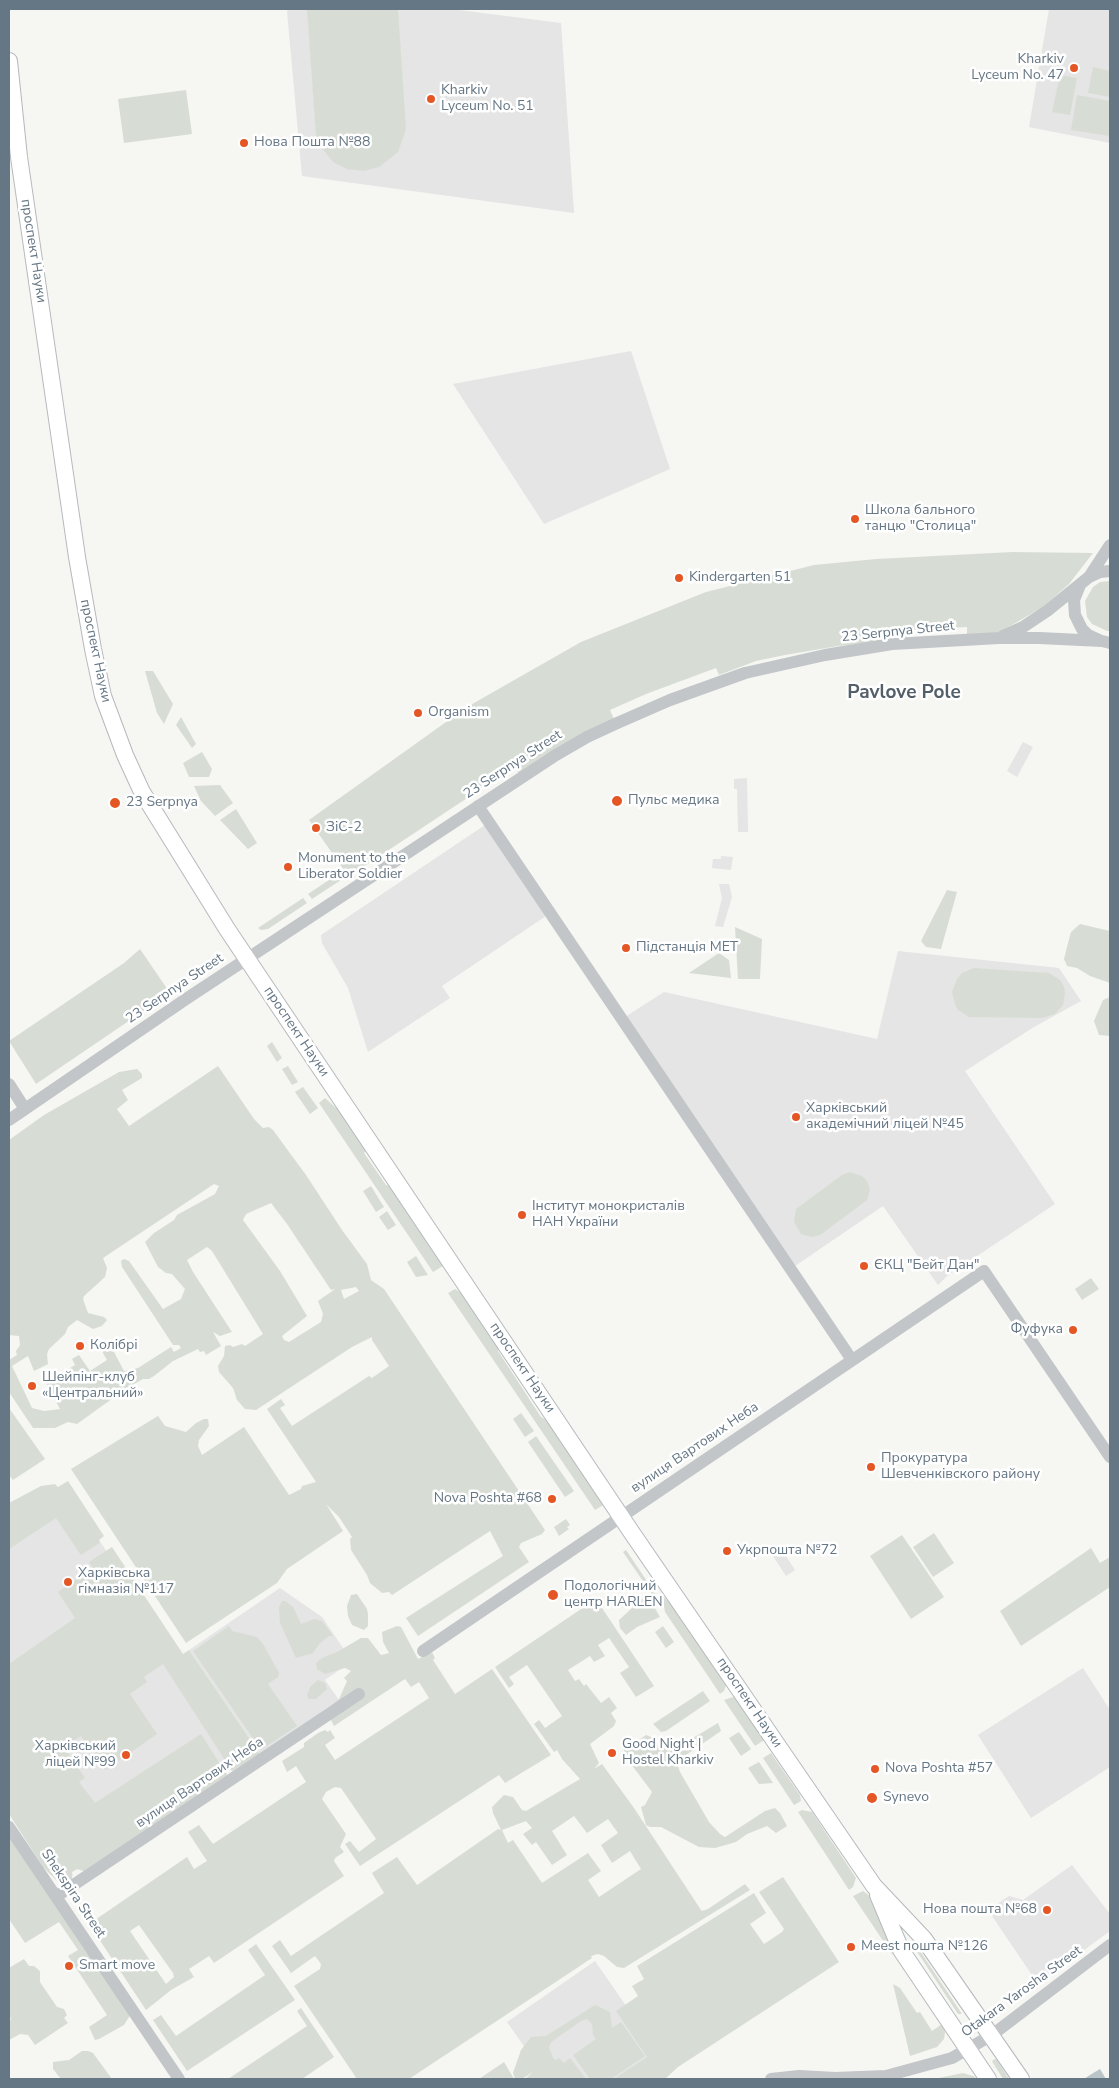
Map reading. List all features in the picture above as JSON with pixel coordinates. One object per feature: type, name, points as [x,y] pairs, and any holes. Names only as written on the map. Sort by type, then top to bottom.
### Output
[{"type":"main road","name":"проспект Науки","points":[[9,61],[19,157],[92,649],[103,696],[124,755],[147,800],[246,959],[621,1516],[874,1886],[924,1939],[1021,2079]]},
{"type":"main road","name":"проспект Науки","points":[[874,1886],[901,1950],[988,2079]]},
{"type":"street","points":[[1108,642],[1088,635],[1082,629],[1075,616],[1074,600],[1110,545]]},
{"type":"street","points":[[999,638],[1034,620],[1085,581],[1100,572],[1110,571]]},
{"type":"street","name":"23 Serpnya Street","points":[[9,1120],[246,959],[556,754],[587,737],[670,700],[745,673],[825,655],[892,644],[999,638],[1108,642]]},
{"type":"street","points":[[478,806],[852,1360]]},
{"type":"street","points":[[9,1084],[25,1109]]},
{"type":"street","name":"вулиця Вартових Неба","points":[[424,1651],[984,1271],[1110,1457]]},
{"type":"street","name":"вулиця Вартових Неба","points":[[57,1896],[360,1694]]},
{"type":"street","name":"Shekspira Street","points":[[9,1827],[179,2079]]},
{"type":"street","name":"Otakara Yarosha Street","points":[[771,2079],[799,2076],[835,2079],[886,2076],[937,2063],[968,2050],[992,2035],[1110,1945]]},
{"type":"shaded area","name":"Kharkiv Lyceum No. 51","points":[[289,9],[451,9],[561,23],[574,213],[302,176],[287,11]]},
{"type":"shaded area","points":[[307,9],[398,9],[406,129],[398,152],[379,167],[364,171],[347,169],[333,162],[318,143]]},
{"type":"shaded area","name":"Kharkiv Lyceum No. 47","points":[[1049,9],[1110,9],[1110,143],[1029,127]]},
{"type":"shaded area","points":[[1093,67],[1110,71],[1110,97],[1088,93]]},
{"type":"shaded area","points":[[1060,75],[1077,78],[1070,115],[1052,112]]},
{"type":"shaded area","points":[[186,90],[192,134],[124,143],[118,99]]},
{"type":"shaded area","points":[[1077,95],[1110,101],[1110,136],[1071,130]]},
{"type":"shaded area","points":[[631,351],[670,469],[544,524],[453,384]]},
{"type":"shaded area","points":[[1013,552],[1093,553],[1069,584],[1043,607],[998,633],[967,635],[967,627],[893,631],[893,640],[838,646],[785,655],[756,661],[719,675],[716,668],[646,694],[610,710],[614,719],[519,774],[514,767],[312,899],[308,894],[344,870],[309,820],[467,707],[581,642],[706,592],[814,565],[876,559]]},
{"type":"shaded area","points":[[1110,581],[1110,631],[1107,631],[1092,624],[1087,617],[1085,601],[1093,587],[1100,582]]},
{"type":"shaded area","points":[[145,671],[153,671],[173,704],[164,724],[157,713]]},
{"type":"shaded area","points":[[181,717],[196,744],[192,748],[176,725]]},
{"type":"shaded area","points":[[1023,742],[1033,747],[1017,777],[1007,771]]},
{"type":"shaded area","points":[[202,752],[212,769],[209,777],[189,777],[183,763]]},
{"type":"shaded area","points":[[747,778],[748,832],[738,832],[737,789],[734,789],[734,779]]},
{"type":"shaded area","points":[[220,785],[233,803],[215,816],[201,801],[194,786]]},
{"type":"shaded area","points":[[236,809],[257,843],[248,849],[220,820]]},
{"type":"shaded area","points":[[485,825],[546,916],[442,986],[450,998],[368,1052],[348,988],[322,943],[321,935]]},
{"type":"shaded area","points":[[721,856],[733,857],[731,870],[712,868],[713,859],[721,859]]},
{"type":"shaded area","points":[[719,884],[729,884],[732,897],[723,927],[715,926],[722,898]]},
{"type":"shaded area","points":[[947,890],[957,892],[941,949],[926,947],[921,941]]},
{"type":"shaded area","points":[[303,898],[307,903],[268,929],[261,930],[258,928]]},
{"type":"shaded area","points":[[1080,924],[1110,931],[1110,983],[1090,976],[1077,968],[1067,966],[1064,959],[1071,932]]},
{"type":"shaded area","points":[[735,927],[762,939],[760,979],[738,979]]},
{"type":"shaded area","points":[[140,949],[170,993],[36,1084],[9,1041],[124,963]]},
{"type":"shaded area","name":"Харківський академічний ліцей №45","points":[[898,951],[1059,968],[1081,1001],[1034,1027],[965,1071],[1055,1204],[947,1276],[938,1285],[883,1206],[795,1266],[625,1017],[664,992],[877,1039]]},
{"type":"shaded area","points":[[719,953],[729,960],[731,978],[689,973]]},
{"type":"shaded area","points":[[974,968],[1049,973],[1060,980],[1064,987],[1063,1005],[1055,1014],[1042,1018],[969,1017],[958,1010],[952,992],[957,979],[962,973]]},
{"type":"shaded area","points":[[1110,997],[1110,1036],[1099,1035],[1094,1021],[1103,1000]]},
{"type":"shaded area","points":[[272,1042],[282,1058],[277,1062],[267,1046]]},
{"type":"shaded area","points":[[218,1066],[254,1119],[263,1128],[269,1127],[273,1130],[306,1175],[367,1264],[371,1280],[384,1289],[545,1530],[542,1534],[521,1543],[519,1547],[529,1562],[418,1636],[406,1618],[503,1556],[490,1531],[392,1595],[389,1592],[382,1593],[370,1583],[351,1550],[350,1539],[352,1537],[339,1517],[326,1504],[343,1531],[287,1569],[277,1583],[186,1643],[71,1469],[158,1416],[165,1426],[186,1432],[196,1423],[208,1419],[209,1426],[199,1440],[198,1446],[202,1455],[244,1427],[289,1495],[301,1489],[302,1486],[316,1482],[267,1409],[281,1399],[285,1405],[280,1408],[292,1426],[369,1376],[372,1378],[389,1366],[372,1340],[372,1337],[352,1347],[256,1410],[245,1409],[237,1400],[233,1388],[219,1372],[218,1366],[224,1356],[225,1346],[230,1345],[233,1347],[242,1344],[245,1346],[263,1334],[212,1251],[207,1247],[187,1260],[232,1332],[220,1336],[213,1332],[221,1346],[206,1355],[204,1351],[200,1352],[198,1349],[173,1361],[149,1379],[143,1379],[127,1388],[77,1424],[68,1422],[55,1428],[33,1428],[9,1392],[9,1360],[17,1355],[16,1351],[20,1345],[19,1336],[9,1335],[9,1140],[44,1115],[119,1072],[137,1069],[142,1074],[142,1078],[122,1090],[128,1100],[117,1109],[129,1126]],"holes":[[[214,1184],[219,1186],[215,1194],[177,1215],[174,1220],[154,1233],[145,1242],[158,1267],[166,1273],[172,1274],[185,1289],[181,1299],[163,1309],[129,1261],[124,1259],[121,1261],[122,1267],[173,1345],[179,1345],[181,1348],[174,1352],[171,1347],[138,1368],[124,1371],[113,1350],[106,1345],[103,1346],[103,1353],[107,1360],[90,1371],[79,1355],[72,1359],[75,1365],[57,1376],[54,1373],[44,1379],[60,1409],[44,1411],[32,1408],[12,1366],[28,1356],[34,1371],[48,1364],[47,1354],[49,1349],[65,1334],[68,1327],[77,1320],[93,1329],[102,1326],[107,1320],[104,1317],[88,1313],[83,1299],[105,1277],[107,1268],[103,1258]],[[271,1203],[331,1290],[335,1289],[318,1301],[323,1314],[321,1322],[289,1342],[284,1340],[282,1336],[307,1316],[280,1271],[243,1220],[246,1214]],[[356,1287],[359,1291],[344,1299],[341,1290]]]},
{"type":"shaded area","points":[[288,1066],[298,1082],[292,1085],[282,1069]]},
{"type":"shaded area","points":[[303,1087],[318,1108],[310,1114],[295,1092]]},
{"type":"shaded area","points":[[325,1098],[343,1114],[367,1150],[364,1153],[386,1185],[391,1186],[443,1266],[433,1272],[319,1103]]},
{"type":"shaded area","points":[[850,1172],[862,1176],[867,1181],[870,1190],[867,1200],[820,1235],[811,1237],[801,1234],[794,1222],[796,1209],[842,1175]]},
{"type":"shaded area","points":[[371,1186],[384,1207],[376,1212],[363,1191]]},
{"type":"shaded area","points":[[387,1211],[396,1225],[388,1230],[379,1217]]},
{"type":"shaded area","points":[[416,1256],[428,1275],[416,1277],[407,1262]]},
{"type":"shaded area","points":[[1091,1278],[1099,1289],[1082,1300],[1075,1289]]},
{"type":"shaded area","points":[[455,1289],[463,1294],[499,1345],[498,1351],[541,1417],[550,1422],[605,1504],[595,1510],[448,1293]]},
{"type":"shaded area","points":[[9,1408],[45,1459],[13,1480],[9,1475]]},
{"type":"shaded area","points":[[521,1413],[534,1431],[525,1437],[513,1419]]},
{"type":"shaded area","points":[[536,1436],[574,1491],[565,1497],[528,1442]]},
{"type":"shaded area","points":[[68,1481],[104,1536],[99,1540],[100,1542],[81,1555],[56,1518],[9,1549],[9,1503],[41,1486],[55,1484],[58,1487]]},
{"type":"shaded area","name":"Харківський ліцей №99","points":[[62,1485],[248,1762],[235,1771],[230,1770],[227,1772],[227,1775],[84,1871],[77,1869],[72,1872],[73,1877],[9,1803],[9,1520]]},
{"type":"shaded area","points":[[566,1519],[570,1525],[567,1527],[569,1529],[559,1536],[554,1527]]},
{"type":"shaded area","points":[[934,1533],[954,1563],[933,1577],[913,1547]]},
{"type":"shaded area","points":[[902,1535],[944,1597],[911,1619],[870,1556]]},
{"type":"shaded area","points":[[778,1544],[795,1570],[786,1576],[769,1550]]},
{"type":"shaded area","name":"Харківський ліцей №99","points":[[112,1547],[183,1654],[189,1650],[260,1754],[232,1771],[163,1664],[144,1677],[147,1682],[130,1694],[157,1734],[105,1770],[81,1736],[64,1747],[85,1778],[79,1782],[95,1803],[201,1734],[227,1775],[84,1871],[77,1869],[72,1872],[72,1880],[62,1886],[43,1867],[9,1814],[9,1664],[75,1618],[58,1592],[93,1568],[89,1562]]},
{"type":"shaded area","points":[[1091,1548],[1100,1563],[1110,1557],[1110,1587],[1021,1646],[1000,1611]]},
{"type":"shaded area","points":[[626,1550],[659,1599],[660,1606],[623,1552]]},
{"type":"shaded area","points":[[280,1588],[322,1617],[352,1661],[325,1680],[339,1700],[260,1754],[189,1650]]},
{"type":"shaded area","points":[[357,1594],[367,1609],[368,1614],[368,1626],[364,1630],[352,1625],[348,1616],[347,1606],[351,1595]]},
{"type":"shaded area","points":[[662,1595],[681,1614],[726,1685],[724,1691],[720,1694],[665,1612]]},
{"type":"shaded area","points":[[644,1597],[651,1601],[660,1617],[637,1627],[626,1635],[620,1628],[619,1620]]},
{"type":"shaded area","points":[[596,1599],[654,1686],[636,1697],[620,1673],[629,1667],[609,1638],[598,1645],[605,1656],[594,1662],[590,1656],[568,1670],[575,1681],[579,1679],[584,1686],[586,1684],[601,1703],[609,1697],[617,1708],[611,1713],[616,1721],[614,1726],[590,1744],[599,1763],[594,1769],[602,1764],[634,1808],[702,1911],[745,1884],[750,1890],[624,1968],[617,1967],[604,1956],[598,1954],[591,1956],[592,1958],[409,2079],[357,2079],[294,1986],[320,1969],[321,1964],[315,1956],[291,1973],[272,1946],[280,1940],[291,1956],[384,1893],[372,1873],[397,1857],[417,1885],[498,1829],[501,1830],[492,1807],[504,1795],[513,1797],[522,1810],[526,1811],[580,1779],[562,1759],[557,1750],[554,1752],[534,1724],[539,1720],[545,1728],[562,1716],[527,1665],[509,1677],[514,1684],[509,1688],[495,1667]],"holes":[[[574,1816],[587,1833],[608,1819],[618,1833],[601,1845],[612,1863],[630,1851],[641,1869],[599,1897],[588,1880],[601,1871],[588,1853],[542,1883],[513,1840],[508,1843],[502,1830],[526,1821],[532,1828],[523,1834],[532,1845],[536,1842],[552,1865],[567,1855],[552,1831]]]},
{"type":"shaded area","points":[[282,1601],[293,1607],[301,1624],[314,1619],[322,1621],[333,1636],[329,1636],[319,1644],[313,1653],[296,1658],[280,1623],[279,1607]]},
{"type":"shaded area","points":[[229,1626],[232,1631],[257,1637],[263,1644],[279,1673],[278,1677],[268,1684],[297,1726],[261,1750],[193,1651]]},
{"type":"shaded area","points":[[397,1626],[401,1627],[418,1659],[432,1652],[435,1658],[433,1660],[455,1694],[492,1669],[551,1755],[505,1783],[499,1775],[360,1866],[345,1844],[350,1841],[359,1852],[376,1839],[341,1788],[335,1787],[326,1792],[322,1799],[346,1834],[340,1847],[344,1852],[335,1858],[334,1861],[344,1876],[214,1963],[209,1956],[189,1969],[194,1977],[171,1990],[146,2010],[89,1924],[187,1857],[194,1869],[207,1861],[188,1832],[199,1825],[213,1844],[306,1782],[296,1766],[287,1772],[282,1761],[304,1747],[304,1743],[318,1733],[330,1730],[335,1738],[325,1745],[335,1760],[429,1698],[419,1682],[411,1687],[405,1679],[334,1726],[330,1718],[333,1704],[339,1699],[347,1681],[344,1678],[351,1671],[345,1668],[325,1674],[317,1669],[316,1663],[361,1638],[368,1638],[381,1655],[389,1653],[383,1642],[382,1632]],"holes":[[[139,1925],[174,1977],[166,1984],[130,1931]]]},
{"type":"shaded area","points":[[663,1626],[674,1642],[666,1648],[655,1632]]},
{"type":"shaded area","points":[[1083,1668],[1110,1710],[1110,1767],[1031,1818],[978,1735]]},
{"type":"shaded area","points":[[318,1680],[325,1683],[327,1689],[316,1699],[309,1699],[307,1696],[310,1687]]},
{"type":"shaded area","points":[[703,1691],[710,1701],[666,1731],[661,1732],[653,1724]]},
{"type":"shaded area","points":[[733,1697],[738,1700],[764,1740],[755,1746],[724,1700]]},
{"type":"shaded area","points":[[718,1723],[721,1731],[680,1759],[678,1766],[709,1822],[725,1837],[765,1811],[775,1808],[787,1826],[776,1833],[767,1826],[747,1834],[736,1842],[715,1848],[699,1847],[661,1827],[646,1825],[641,1807],[645,1805],[652,1792],[625,1756],[624,1750],[646,1735],[651,1737],[659,1747],[673,1750]]},
{"type":"shaded area","points":[[739,1732],[751,1749],[741,1756],[729,1738]]},
{"type":"shaded area","points":[[771,1753],[800,1795],[801,1801],[794,1805],[763,1758]]},
{"type":"shaded area","points":[[759,1762],[773,1783],[759,1784],[748,1768]]},
{"type":"shaded area","points":[[802,1810],[812,1812],[856,1878],[853,1887],[849,1890],[798,1812]]},
{"type":"shaded area","points":[[9,1830],[131,2014],[124,2025],[99,2039],[95,2040],[89,2027],[107,2015],[68,1956],[78,1950],[59,1922],[25,1943],[9,1919]]},
{"type":"shaded area","points":[[1072,1865],[1110,1914],[1110,1931],[1038,1984],[988,1910],[1009,1896],[1023,1900]]},
{"type":"shaded area","points":[[783,1877],[839,1962],[678,2067],[665,2079],[614,2079],[647,2057],[616,2011],[638,1996],[632,1986],[644,1979],[637,1966],[754,1893],[766,1913],[750,1924],[764,1944],[784,1929],[759,1892]]},
{"type":"shaded area","points":[[863,1891],[870,1896],[884,1918],[897,1951],[892,1954],[853,1896]]},
{"type":"shaded area","points":[[256,1944],[295,2000],[187,2071],[153,2020],[161,2015],[176,2036],[265,1975],[248,1950]]},
{"type":"shaded area","points":[[912,1944],[916,1945],[962,2014],[958,2014]]},
{"type":"shaded area","points":[[24,1959],[29,1966],[34,1966],[40,1971],[40,1982],[57,2007],[64,2009],[67,2015],[64,2018],[68,2023],[35,2045],[28,2035],[20,2034],[9,2040],[9,2020],[11,2020],[9,2013],[9,1968]]},
{"type":"shaded area","points":[[595,1961],[665,2062],[639,2079],[547,2079],[507,2022]]},
{"type":"shaded area","points":[[893,1984],[900,1988],[917,2013],[920,2012],[932,2031],[942,2024],[945,2032],[944,2039],[937,2047],[910,2056]]},
{"type":"shaded area","points":[[595,2005],[610,2012],[612,2028],[621,2022],[645,2056],[611,2079],[590,2079],[573,2055],[596,2039],[593,2035],[592,2024],[587,2019],[581,2021],[551,2042],[549,2047],[553,2058],[556,2060],[559,2058],[564,2063],[570,2058],[586,2079],[525,2079],[533,2072],[522,2079],[515,2079],[513,2073],[521,2050],[531,2037],[546,2036]]},
{"type":"shaded area","points":[[301,2008],[334,2057],[302,2079],[228,2079],[307,2026],[297,2011]]},
{"type":"shaded area","points":[[82,2051],[93,2053],[112,2079],[61,2079],[53,2069],[53,2062],[69,2060]]},
{"type":"shaded area","points":[[995,2059],[1009,2079],[1003,2079],[992,2061]]},
{"type":"shaded area","points":[[504,2062],[514,2079],[479,2079]]},
{"type":"shaded area","points":[[1100,2069],[1106,2079],[1084,2079],[1090,2075]]},
{"type":"shaded area","points":[[963,2073],[976,2077],[972,2079],[934,2079]]},
{"type":"place","name":"Kharkiv Lyceum No. 47","points":[[1074,68]]},
{"type":"place","name":"Kharkiv Lyceum No. 51","points":[[431,99]]},
{"type":"place","name":"Нова Пошта №88","points":[[244,143]]},
{"type":"place","name":"Школа бального танцю \"Столица\"","points":[[855,519]]},
{"type":"place","name":"Kindergarten 51","points":[[679,578]]},
{"type":"place","name":"Organism","points":[[418,713]]},
{"type":"place","name":"Пульс медика","points":[[617,801]]},
{"type":"place","name":"23 Serpnya","points":[[115,803]]},
{"type":"place","name":"ЗіС-2","points":[[316,828]]},
{"type":"place","name":"Monument to the Liberator Soldier","points":[[288,867]]},
{"type":"place","name":"Підстанція МЕТ","points":[[626,948]]},
{"type":"place","name":"Харківський академічний ліцей №45","points":[[796,1117]]},
{"type":"place","name":"Інститут монокристалів НАН України","points":[[522,1215]]},
{"type":"place","name":"ЄКЦ \"Бейт Дан\"","points":[[864,1266]]},
{"type":"place","name":"Фуфука","points":[[1073,1330]]},
{"type":"place","name":"Колібрі","points":[[80,1346]]},
{"type":"place","name":"Шейпінг-клуб «Центральний»","points":[[32,1386]]},
{"type":"place","name":"Прокуратура Шевченківского району","points":[[871,1467]]},
{"type":"place","name":"Nova Poshta #68","points":[[552,1499]]},
{"type":"place","name":"Укрпошта №72","points":[[727,1551]]},
{"type":"place","name":"Харківська гімназія №117","points":[[68,1582]]},
{"type":"place","name":"Подологічний центр HARLEN","points":[[553,1595]]},
{"type":"place","name":"Good Night | Hostel Kharkiv","points":[[612,1753]]},
{"type":"place","name":"Харківський ліцей №99","points":[[126,1755]]},
{"type":"place","name":"Nova Poshta #57","points":[[875,1769]]},
{"type":"place","name":"Synevo","points":[[872,1798]]},
{"type":"place","name":"Нова пошта №68","points":[[1047,1910]]},
{"type":"place","name":"Meest пошта №126","points":[[851,1947]]},
{"type":"place","name":"Smart move","points":[[69,1966]]},
{"type":"district","name":"Pavlove Pole","points":[[904,693]]}]
